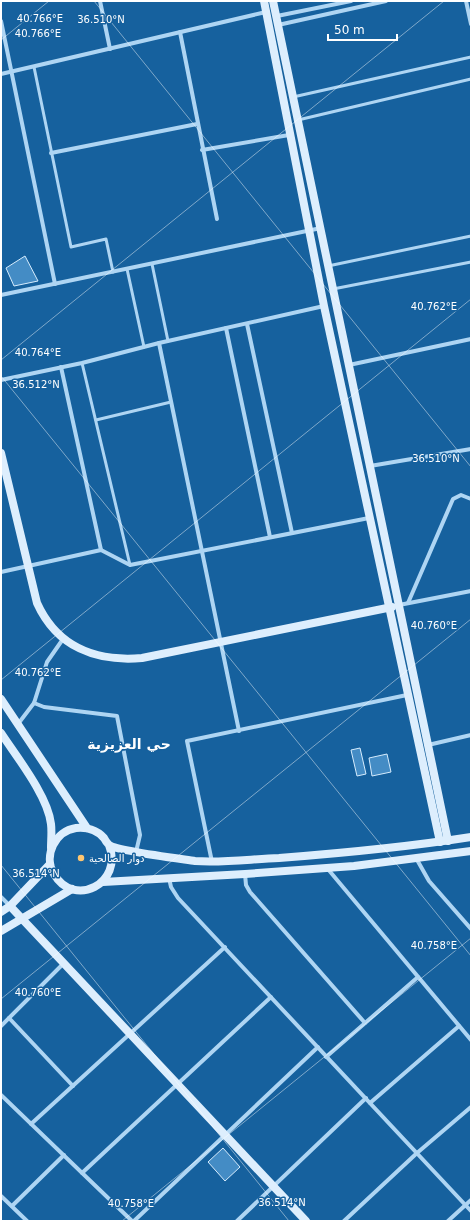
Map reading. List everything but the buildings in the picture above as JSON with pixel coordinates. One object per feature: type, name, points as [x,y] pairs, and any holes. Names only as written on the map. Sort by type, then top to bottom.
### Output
[{"type":"street","points":[[100,1],[110,48]]},
{"type":"street","points":[[264,1],[289,135],[388,608],[407,695],[444,841]]},
{"type":"street","points":[[274,1],[428,745],[444,841]]},
{"type":"street","points":[[277,16],[351,1]]},
{"type":"street","points":[[278,25],[386,1]]},
{"type":"street","points":[[466,1],[471,24]]},
{"type":"street","points":[[1,74],[266,12]]},
{"type":"street","points":[[1,21],[55,284]]},
{"type":"street","points":[[180,32],[202,150],[217,219]]},
{"type":"street","points":[[51,153],[197,124]]},
{"type":"street","points":[[202,150],[289,135]]},
{"type":"street","points":[[1,295],[321,228]]},
{"type":"street","points":[[1,380],[82,363],[168,340],[324,306]]},
{"type":"street","points":[[247,324],[292,534]]},
{"type":"street","points":[[226,328],[270,537]]},
{"type":"street","points":[[349,365],[471,339]]},
{"type":"street","points":[[158,343],[239,731]]},
{"type":"street","points":[[61,367],[101,550]]},
{"type":"street","points":[[370,466],[471,449]]},
{"type":"street","points":[[1,453],[26,566],[42,615],[48,624],[63,639],[91,654],[127,659],[220,642],[471,591]]},
{"type":"street","points":[[408,603],[453,499],[461,495],[471,499]]},
{"type":"street","points":[[1,572],[101,550],[130,565],[369,518]]},
{"type":"street","points":[[18,724],[34,703],[47,662],[63,639]]},
{"type":"street","points":[[212,862],[187,741],[407,695]]},
{"type":"street","points":[[1,699],[87,828]]},
{"type":"street","points":[[34,703],[44,707],[117,716],[140,835],[136,852]]},
{"type":"street","points":[[1,733],[33,782],[48,812],[51,824],[50,864],[58,879],[72,889],[88,890],[103,882],[354,866],[471,851]]},
{"type":"street","points":[[428,745],[471,736]]},
{"type":"street","points":[[1,747],[13,752]]},
{"type":"street","points":[[51,851],[57,839],[62,834],[74,829],[87,828],[100,834],[109,845],[112,858],[110,871],[103,882]]},
{"type":"street","points":[[109,845],[136,852],[212,862],[392,849],[471,838]]},
{"type":"street","points":[[416,858],[429,880],[471,929]]},
{"type":"street","points":[[1,912],[10,906],[50,864]]},
{"type":"street","points":[[327,867],[471,1040]]},
{"type":"street","points":[[245,874],[246,885],[250,892],[365,1023]]},
{"type":"street","points":[[168,877],[174,892],[471,1211]]},
{"type":"street","points":[[1,931],[72,889]]},
{"type":"street","points":[[1,897],[306,1221]]},
{"type":"street","points":[[31,1124],[225,947]]},
{"type":"street","points":[[1,1026],[64,963]]},
{"type":"street","points":[[326,1056],[418,977]]},
{"type":"street","points":[[82,1173],[272,997]]},
{"type":"street","points":[[9,1018],[73,1086]]},
{"type":"street","points":[[370,1103],[459,1026]]},
{"type":"street","points":[[1,1095],[133,1221],[318,1047]]},
{"type":"street","points":[[237,1221],[366,1098]]},
{"type":"street","points":[[344,1221],[417,1153],[471,1107]]},
{"type":"street","points":[[12,1206],[64,1155]]},
{"type":"street","points":[[1,1196],[27,1221]]},
{"type":"street","points":[[448,1221],[471,1200]]},
{"type":"lane","points":[[293,97],[471,57]]},
{"type":"lane","points":[[34,66],[71,247],[106,239],[113,272]]},
{"type":"lane","points":[[298,120],[471,79]]},
{"type":"lane","points":[[328,266],[471,236]]},
{"type":"lane","points":[[333,289],[471,262]]},
{"type":"lane","points":[[152,264],[168,340]]},
{"type":"lane","points":[[127,269],[144,347]]},
{"type":"lane","points":[[82,363],[130,565]]},
{"type":"lane","points":[[96,420],[171,402]]},
{"type":"place","name":"دوار الصالحية","points":[[81,858]]},
{"type":"district","name":"حي العزيزية","points":[[129,744]]}]
